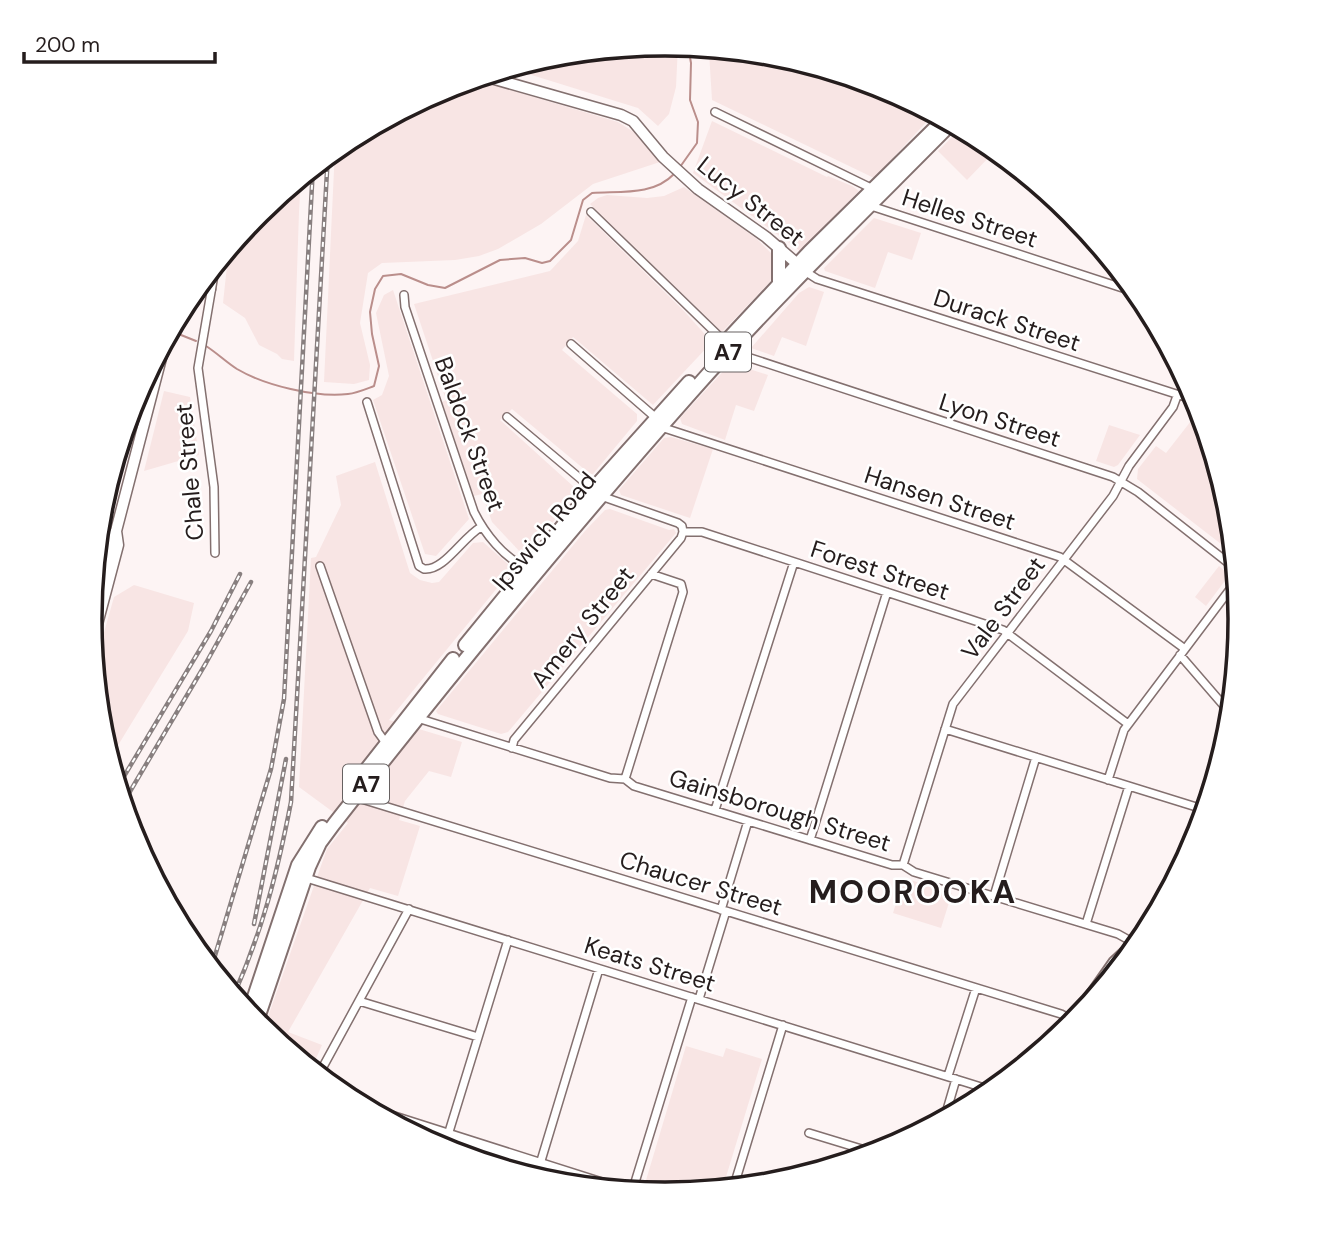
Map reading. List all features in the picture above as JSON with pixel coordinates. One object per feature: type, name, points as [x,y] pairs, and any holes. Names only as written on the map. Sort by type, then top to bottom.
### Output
[{"type":"highway","name":"Ipswich Road","points":[[260,1011],[300,876],[320,844],[413,717],[527,568],[727,347],[937,126]]},
{"type":"highway","name":"Ipswich Road","points":[[727,347],[779,284],[802,268],[871,206],[945,130]]},
{"type":"highway","points":[[779,248],[779,284]]},
{"type":"highway","name":"Ipswich Road","points":[[253,1003],[315,837],[386,743],[413,717],[521,589],[597,493]]},
{"type":"street","name":"Lucy Street","points":[[501,81],[621,115],[633,121],[684,177],[802,268]]},
{"type":"street","points":[[715,112],[874,190]]},
{"type":"street","name":"Helles Street","points":[[871,206],[1120,287]]},
{"type":"street","points":[[591,212],[727,347]]},
{"type":"street","name":"Durack Street","points":[[802,268],[817,279],[1183,397]]},
{"type":"street","name":"Chale Street","points":[[211,286],[200,349],[199,373],[214,487],[215,553]]},
{"type":"street","name":"Baldock Street","points":[[404,295],[413,332],[474,512],[481,527],[515,562],[527,568]]},
{"type":"street","points":[[571,344],[659,423]]},
{"type":"street","name":"Lyon Street","points":[[727,347],[1105,474],[1121,482],[1225,561]]},
{"type":"street","points":[[105,553],[116,531],[155,380]]},
{"type":"street","name":"Vale Street","points":[[903,865],[955,701],[1065,559],[1121,482],[1126,470],[1169,412],[1177,396]]},
{"type":"street","points":[[367,402],[419,566],[431,570],[438,567],[462,541],[481,527]]},
{"type":"street","points":[[506,417],[597,493]]},
{"type":"street","name":"Hansen Street","points":[[659,423],[1065,559],[1183,652],[1222,703]]},
{"type":"street","name":"Forest Street","points":[[597,493],[678,523],[683,531],[702,532],[996,627],[1008,633],[1128,724]]},
{"type":"street","points":[[102,604],[118,545],[116,531]]},
{"type":"street","name":"Amery Street","points":[[512,748],[514,740],[681,538],[683,531]]},
{"type":"street","points":[[715,810],[794,562]]},
{"type":"street","points":[[320,566],[378,732],[386,743]]},
{"type":"street","points":[[625,779],[683,592],[681,584],[651,574]]},
{"type":"street","points":[[810,840],[887,592]]},
{"type":"street","points":[[1108,780],[1120,738],[1128,724],[1227,593]]},
{"type":"street","name":"Gainsborough Street","points":[[413,717],[610,778],[625,779],[634,786],[892,865],[903,865],[914,872],[1118,934],[1128,942]]},
{"type":"street","points":[[945,729],[1197,807]]},
{"type":"street","points":[[994,896],[1037,757]]},
{"type":"street","points":[[1086,924],[1129,786]]},
{"type":"street","name":"Chaucer Street","points":[[355,797],[1061,1014],[1064,1017]]},
{"type":"street","points":[[635,1182],[723,910],[748,821]]},
{"type":"street","name":"Keats Street","points":[[300,876],[980,1087]]},
{"type":"street","points":[[323,1067],[409,909]]},
{"type":"street","points":[[448,1136],[508,940]]},
{"type":"street","points":[[540,1164],[599,969]]},
{"type":"street","points":[[947,1076],[976,988]]},
{"type":"street","points":[[359,1001],[478,1037]]},
{"type":"street","points":[[736,1178],[783,1025]]},
{"type":"street","points":[[948,1108],[956,1079]]},
{"type":"street","points":[[809,1132],[859,1148]]},
{"type":"street","points":[[434,1133],[575,1175]]},
{"type":"street","points":[[495,1157],[497,1151]]},
{"type":"shaded area","points":[[677,56],[676,87],[669,114],[658,126],[638,108],[526,73],[591,61]]},
{"type":"shaded area","points":[[709,58],[811,75],[881,99],[927,121],[874,178],[712,100]]},
{"type":"shaded area","points":[[491,84],[618,122],[637,134],[660,162],[593,184],[541,224],[498,249],[479,256],[455,260],[382,263],[368,273],[360,323],[370,365],[369,380],[354,384],[324,382],[334,163],[352,151],[416,114]]},
{"type":"shaded area","points":[[712,121],[859,191],[800,251],[693,173]]},
{"type":"shaded area","points":[[954,135],[988,158],[967,180],[938,151]]},
{"type":"shaded area","points":[[684,187],[757,239],[772,254],[775,267],[770,282],[722,332],[590,204],[607,195],[647,198],[664,196]]},
{"type":"shaded area","points":[[300,190],[294,361],[282,359],[259,345],[245,318],[223,303],[227,265],[267,221]]},
{"type":"shaded area","points":[[586,215],[712,342],[653,405],[573,337],[562,350],[637,414],[637,421],[593,474],[590,474],[512,409],[500,420],[574,487],[573,498],[527,553],[522,554],[492,522],[482,494],[474,496],[442,402],[446,400],[414,304],[550,271],[578,241]]},
{"type":"shaded area","points":[[874,218],[921,233],[912,260],[888,252],[875,288],[825,271],[824,268]]},
{"type":"shaded area","points":[[809,287],[824,292],[806,346],[782,337],[774,356],[751,348],[799,293]]},
{"type":"shaded area","points":[[393,290],[469,519],[436,556],[425,554],[373,400],[382,395],[389,376],[376,313],[384,295]]},
{"type":"shaded area","points":[[734,364],[768,375],[754,411],[736,405],[725,440],[682,424],[680,418],[729,365]]},
{"type":"shaded area","points":[[164,391],[190,397],[199,455],[144,471]]},
{"type":"shaded area","points":[[1191,421],[1193,423],[1218,510],[1224,546],[1137,479],[1138,469],[1156,446],[1166,453]]},
{"type":"shaded area","points":[[1109,425],[1140,435],[1114,467],[1096,461]]},
{"type":"shaded area","points":[[671,437],[713,449],[690,518],[621,495],[619,490],[664,438]]},
{"type":"shaded area","points":[[375,462],[410,573],[420,580],[439,582],[473,543],[483,542],[511,567],[511,571],[389,720],[462,742],[451,777],[429,771],[405,801],[399,820],[420,826],[398,896],[370,888],[288,1032],[322,1045],[315,1061],[267,1018],[327,849],[348,823],[299,787],[311,558],[316,557],[341,505],[336,476]]},
{"type":"shaded area","points":[[610,509],[669,530],[674,529],[676,533],[508,732],[501,734],[438,714],[436,711],[585,531],[605,510]]},
{"type":"shaded area","points":[[1219,566],[1226,572],[1227,578],[1206,606],[1195,597]]},
{"type":"shaded area","points":[[134,585],[194,603],[188,631],[117,748],[106,693],[102,638],[114,597]]},
{"type":"shaded area","points":[[904,878],[952,893],[941,928],[893,913]]},
{"type":"shaded area","points":[[686,1046],[723,1057],[726,1048],[762,1059],[725,1179],[645,1182]]},
{"type":"waterway","points":[[680,167],[697,143],[698,122],[690,100],[690,57]]},
{"type":"waterway","points":[[206,346],[237,369],[276,385],[335,395],[365,390],[374,386],[379,366],[370,312],[375,289],[383,276],[401,274],[428,285],[445,288],[500,260],[525,258],[542,263],[550,261],[571,240],[583,200],[592,193],[646,189],[666,181],[674,174]]},
{"type":"waterway","points":[[181,335],[196,341]]},
{"type":"railway","points":[[237,986],[268,901],[291,802],[327,168]]},
{"type":"railway","points":[[214,958],[271,769],[284,699],[312,180]]},
{"type":"railway","points":[[124,776],[211,631],[240,574]]},
{"type":"railway","points":[[129,793],[251,582]]},
{"type":"railway","points":[[254,924],[286,759]]},
{"type":"district","name":"MOOROOKA","points":[[913,892]]}]
